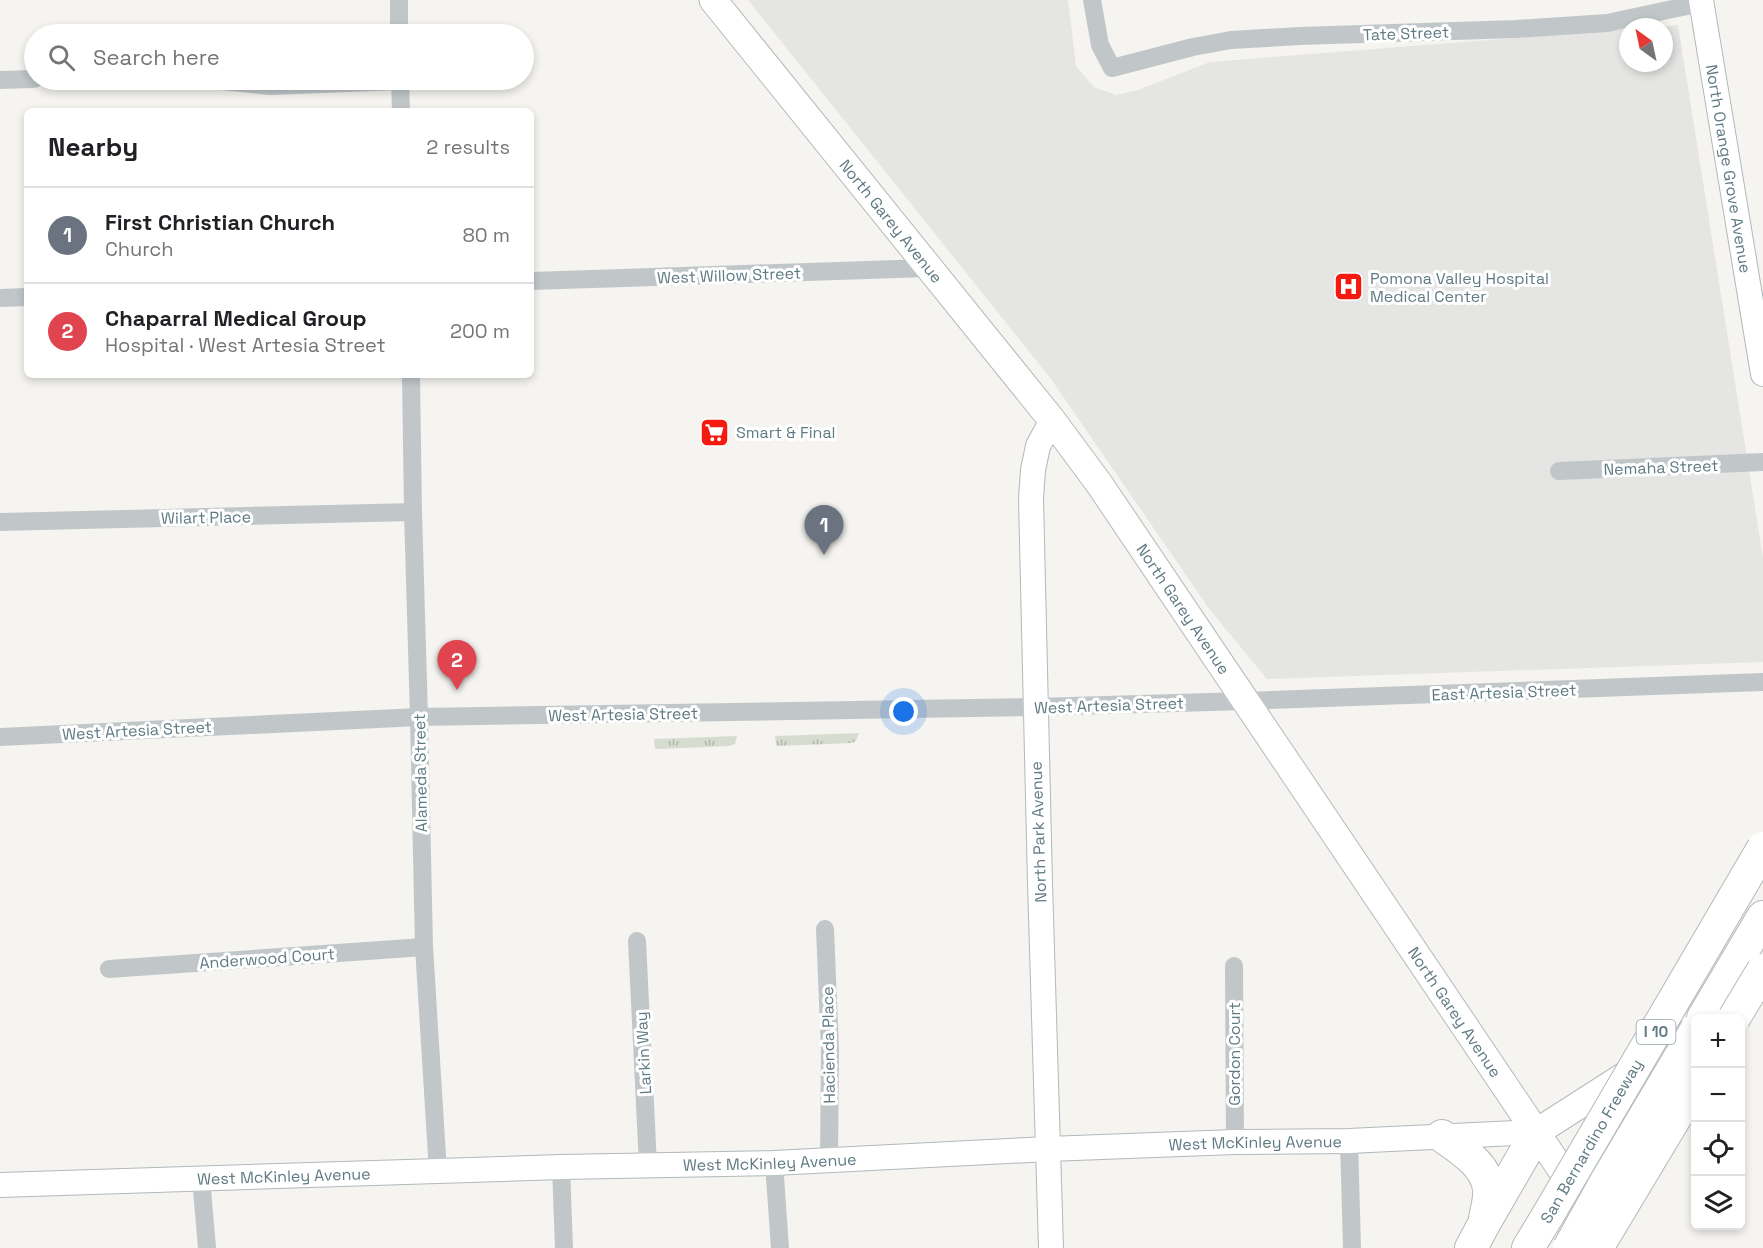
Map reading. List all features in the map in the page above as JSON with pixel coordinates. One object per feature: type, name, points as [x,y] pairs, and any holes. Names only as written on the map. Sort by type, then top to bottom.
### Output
[{"type":"highway","name":"San Bernardino Freeway","points":[[1528,1248],[1763,848]]},
{"type":"highway","points":[[1704,1014],[1763,917]]},
{"type":"highway","points":[[1736,1014],[1763,970]]},
{"type":"highway","points":[[1569,1248],[1691,1037]]},
{"type":"highway","points":[[1597,1248],[1691,1090]]},
{"type":"highway","points":[[1478,1235],[1537,1132]]},
{"type":"highway","points":[[1442,1136],[1476,1163],[1487,1181],[1490,1191],[1478,1235]]},
{"type":"main road","name":"North Garey Avenue","points":[[713,0],[1052,420],[1100,485],[1613,1248]]},
{"type":"main road","name":"North Orange Grove Avenue","points":[[1701,1],[1763,374]]},
{"type":"main road","name":"North Park Avenue","points":[[1051,1248],[1031,499],[1033,470],[1038,446],[1052,420]]},
{"type":"main road","points":[[1720,1014],[1763,987]]},
{"type":"main road","points":[[1537,1132],[1691,1033]]},
{"type":"main road","name":"West McKinley Avenue","points":[[0,1185],[561,1167],[774,1163],[1048,1149],[1235,1142],[1349,1141],[1537,1132]]},
{"type":"street","points":[[399,0],[399,24]]},
{"type":"street","name":"Tate Street","points":[[1092,0],[1100,45],[1112,68],[1193,47],[1231,40],[1516,29],[1607,23],[1701,1]]},
{"type":"street","points":[[0,80],[24,79]]},
{"type":"street","points":[[400,90],[401,108]]},
{"type":"street","name":"West Willow Street","points":[[534,281],[928,268]]},
{"type":"street","points":[[0,298],[24,297]]},
{"type":"street","name":"Alameda Street","points":[[411,378],[424,947],[438,1172]]},
{"type":"street","name":"Nemaha Street","points":[[1559,471],[1763,462]]},
{"type":"street","name":"Wilart Place","points":[[0,522],[413,512]]},
{"type":"street","name":"East Artesia Street","points":[[1246,701],[1763,682]]},
{"type":"street","name":"West Artesia Street","points":[[0,736],[420,717],[1035,707],[1246,701]]},
{"type":"street","name":"Hacienda Place","points":[[825,929],[830,1050],[829,1160]]},
{"type":"street","name":"Larkin Way","points":[[637,941],[648,1165]]},
{"type":"street","name":"Anderwood Court","points":[[110,969],[424,947]]},
{"type":"street","name":"Gordon Court","points":[[1234,966],[1235,1142]]},
{"type":"street","points":[[1349,1141],[1352,1248]]},
{"type":"street","points":[[774,1163],[780,1248]]},
{"type":"street","points":[[561,1167],[564,1248]]},
{"type":"street","points":[[201,1178],[207,1248]]},
{"type":"shaded area","name":"Pomona Valley Hospital Medical Center","points":[[748,0],[1068,0],[1076,66],[1094,87],[1116,95],[1138,90],[1210,62],[1619,30],[1619,72],[1673,72],[1673,25],[1678,25],[1763,558],[1763,662],[1267,679],[1210,610],[1051,379]]},
{"type":"green space","points":[[859,733],[856,741],[852,743],[778,746],[775,736]]},
{"type":"green space","points":[[737,736],[735,744],[730,746],[657,749],[654,739]]},
{"type":"place","name":"Pomona Valley Hospital Medical Center","points":[[1349,287]]},
{"type":"place","name":"Smart & Final","points":[[715,432]]},
{"type":"place","name":"First Christian Church","points":[[824,555]]},
{"type":"place","name":"Chaparral Medical Group","points":[[457,690]]}]
